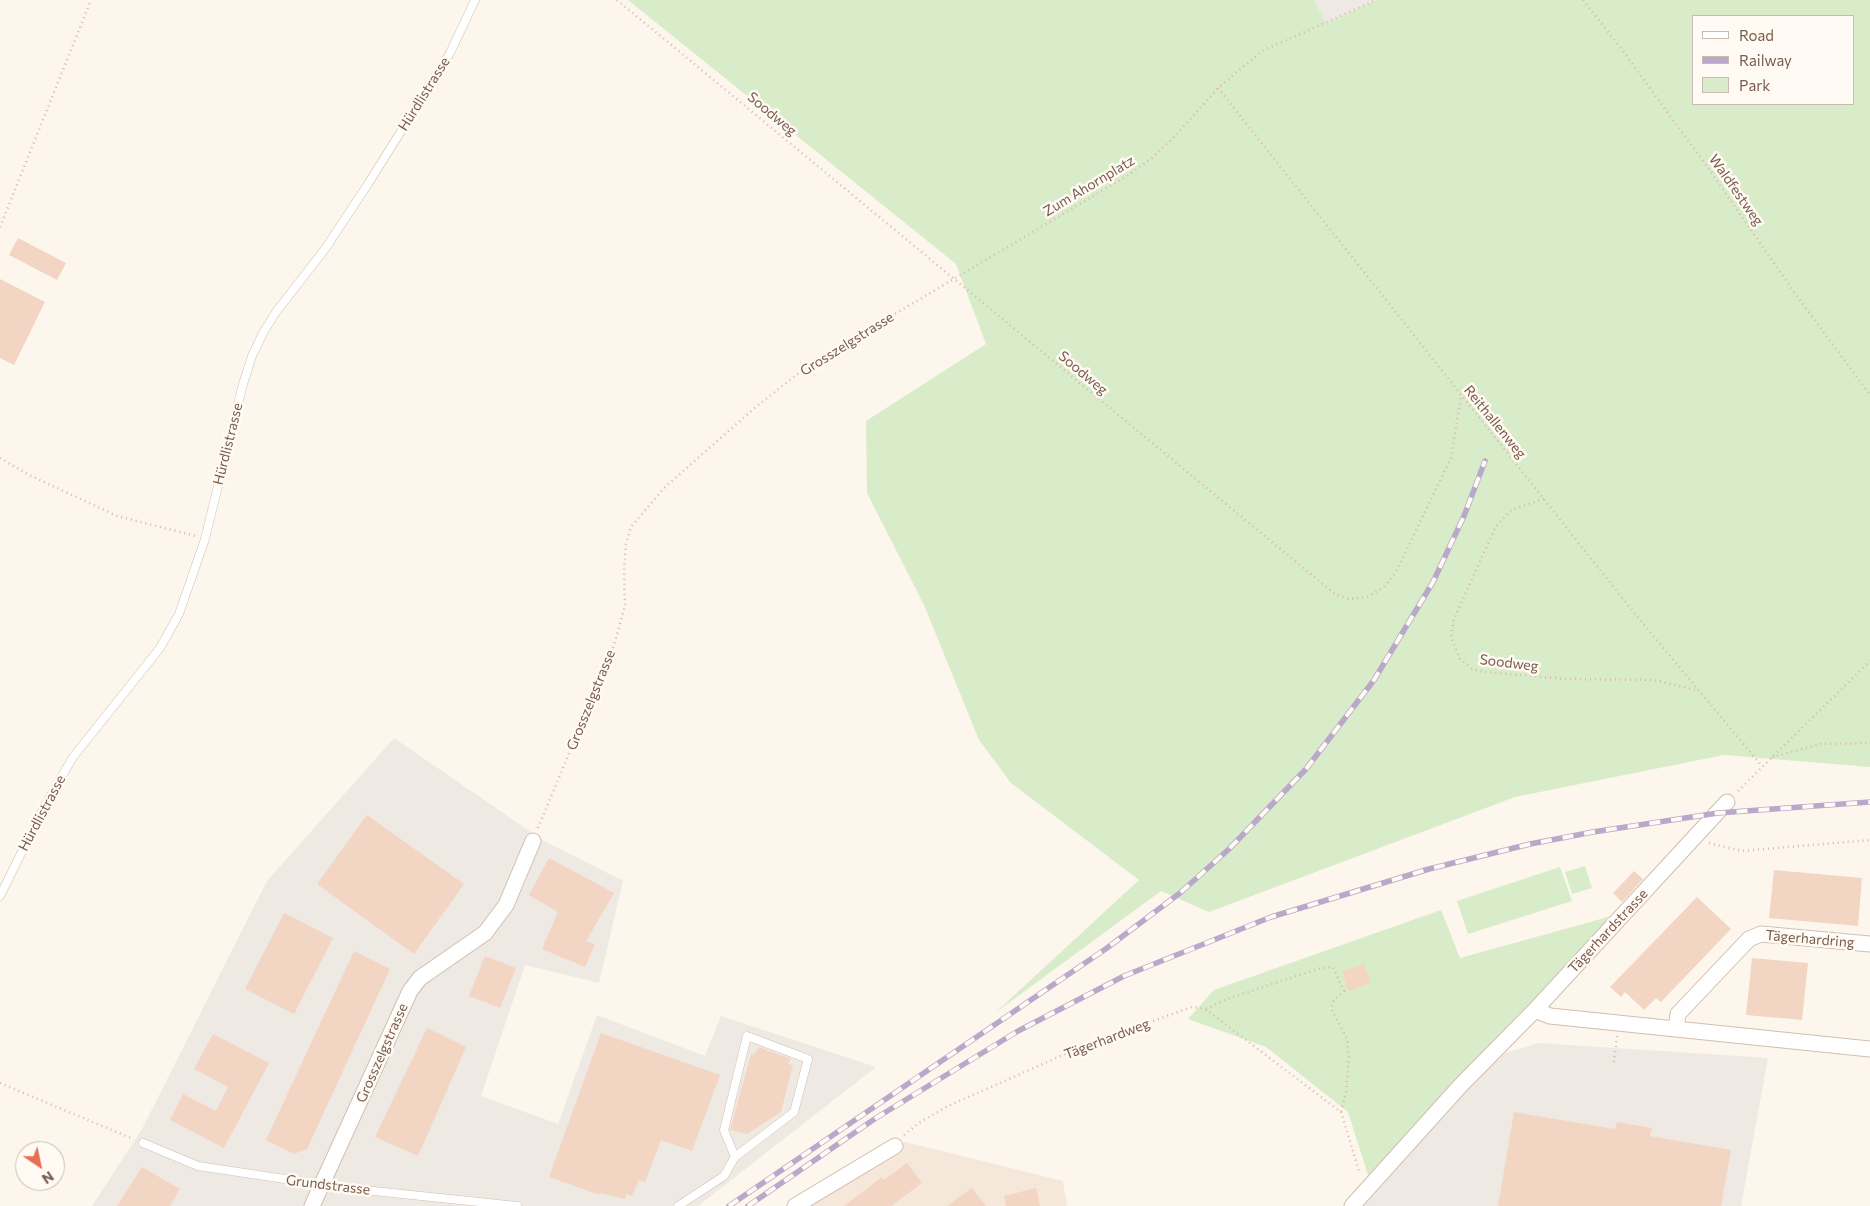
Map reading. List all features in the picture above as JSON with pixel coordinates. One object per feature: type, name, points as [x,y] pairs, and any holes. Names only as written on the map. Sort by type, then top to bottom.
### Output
[{"type":"street","name":"Tägerhardstrasse","points":[[1352,1206],[1364,1190],[1461,1085],[1535,1010],[1728,802]]},
{"type":"street","name":"Grosszelgstrasse","points":[[312,1206],[410,991],[420,978],[485,933],[506,906],[533,841]]},
{"type":"street","name":"Tägerhardring","points":[[1676,1029],[1678,1014],[1750,939],[1760,934],[1870,944]]},
{"type":"street","points":[[1535,1010],[1550,1016],[1870,1049]]},
{"type":"street","points":[[795,1206],[895,1146]]},
{"type":"lane","name":"Hürdlistrasse","points":[[0,896],[40,814],[73,757],[146,666],[172,628],[193,577],[243,384],[252,356],[263,333],[276,312],[325,249],[368,184],[450,53],[475,0]]},
{"type":"lane","points":[[678,1206],[724,1176],[735,1157],[794,1112],[808,1059],[747,1036],[724,1130],[735,1157]]},
{"type":"lane","name":"Grundstrasse","points":[[143,1143],[198,1166],[322,1185],[517,1206]]},
{"type":"path","points":[[0,227],[91,0]]},
{"type":"path","name":"Soodweg","points":[[617,0],[1331,592],[1349,600],[1367,597],[1377,592],[1396,572],[1451,458],[1460,396]]},
{"type":"path","name":"Zum Ahornplatz","points":[[953,280],[1127,176],[1152,158],[1175,136],[1218,88],[1262,51],[1376,0]]},
{"type":"path","name":"Waldfestweg","points":[[1583,0],[1620,47],[1708,168],[1797,296],[1870,395]]},
{"type":"path","name":"Reithallenweg","points":[[1218,88],[1460,396],[1761,766]]},
{"type":"path","name":"Grosszelgstrasse","points":[[533,841],[614,645],[624,606],[626,544],[631,527],[644,508],[743,418],[809,365],[953,280]]},
{"type":"path","points":[[0,458],[29,475],[117,516],[204,539]]},
{"type":"path","name":"Soodweg","points":[[1544,499],[1511,510],[1495,528],[1454,619],[1451,637],[1460,659],[1472,669],[1485,672],[1567,679],[1654,680],[1700,691]]},
{"type":"path","points":[[1728,802],[1761,766],[1823,709],[1870,661]]},
{"type":"path","points":[[1771,757],[1821,744],[1870,743]]},
{"type":"path","points":[[1696,837],[1717,846],[1742,850],[1870,840]]},
{"type":"path","points":[[1342,1112],[1205,1009],[1227,998],[1327,967],[1333,967],[1344,991],[1334,1000],[1331,1008],[1347,1039],[1349,1057],[1342,1112],[1364,1190]]},
{"type":"path","name":"Tägerhardweg","points":[[895,1146],[902,1136],[918,1123],[1018,1074],[1083,1046],[1192,1007],[1205,1009]]},
{"type":"path","points":[[1614,1062],[1618,1023]]},
{"type":"path","points":[[0,1083],[143,1143]]},
{"type":"shaded area","points":[[1314,0],[1376,0],[1326,23]]},
{"type":"shaded area","points":[[394,738],[544,841],[623,881],[599,983],[525,965],[481,1096],[558,1124],[597,1015],[705,1056],[721,1016],[876,1067],[698,1206],[92,1206],[142,1129],[267,881]]},
{"type":"shaded area","points":[[1539,1043],[1768,1058],[1741,1206],[1362,1206],[1376,1187],[1466,1089],[1502,1054]]},
{"type":"shaded area","points":[[905,1142],[1063,1181],[1067,1206],[805,1206]]},
{"type":"green space","points":[[628,0],[1314,0],[1326,23],[1376,0],[1870,0],[1870,767],[1724,755],[1515,797],[1209,912],[1161,891],[995,1013],[1139,880],[1011,783],[979,740],[924,605],[867,493],[866,421],[986,344],[956,264]]},
{"type":"green space","points":[[1585,866],[1592,888],[1572,894],[1565,872]]},
{"type":"green space","points":[[1560,867],[1572,901],[1468,934],[1457,901]]},
{"type":"green space","points":[[1441,910],[1460,958],[1619,914],[1368,1175],[1348,1112],[1266,1047],[1188,1019],[1214,990]]},
{"type":"building","points":[[18,238],[66,263],[57,280],[9,255]]},
{"type":"building","points":[[0,279],[45,302],[14,365],[0,358]]},
{"type":"building","points":[[367,815],[464,884],[414,954],[317,884]]},
{"type":"building","points":[[549,858],[614,893],[586,941],[595,944],[585,967],[542,949],[558,912],[529,895]]},
{"type":"building","points":[[1774,870],[1862,878],[1858,926],[1769,918]]},
{"type":"building","points":[[1634,871],[1643,879],[1622,902],[1613,893]]},
{"type":"building","points":[[1697,897],[1731,929],[1661,1002],[1656,998],[1644,1010],[1625,992],[1621,997],[1610,987]]},
{"type":"building","points":[[284,913],[333,938],[294,1014],[245,989]]},
{"type":"building","points":[[354,951],[390,969],[307,1149],[294,1154],[266,1140]]},
{"type":"building","points":[[485,956],[516,968],[500,1008],[469,996]]},
{"type":"building","points":[[1752,958],[1808,963],[1802,1020],[1746,1015]]},
{"type":"building","points":[[1364,964],[1371,983],[1348,991],[1342,971]]},
{"type":"building","points":[[427,1028],[466,1047],[418,1156],[375,1137]]},
{"type":"building","points":[[601,1033],[720,1075],[692,1151],[661,1140],[645,1182],[639,1180],[632,1196],[626,1194],[625,1199],[601,1193],[600,1195],[549,1177]]},
{"type":"building","points":[[213,1034],[269,1063],[224,1148],[170,1120],[183,1094],[216,1111],[228,1087],[194,1069]]},
{"type":"building","points":[[759,1047],[791,1059],[788,1064],[793,1065],[781,1112],[747,1134],[730,1130],[751,1054],[754,1055]]},
{"type":"building","points":[[1514,1112],[1615,1129],[1617,1122],[1652,1128],[1650,1136],[1731,1150],[1721,1206],[1498,1206]]},
{"type":"building","points":[[907,1163],[922,1183],[891,1206],[844,1206],[882,1177],[884,1180]]},
{"type":"building","points":[[142,1167],[180,1189],[170,1206],[117,1206]]},
{"type":"building","points":[[972,1188],[986,1206],[947,1206]]},
{"type":"building","points":[[1036,1188],[1040,1206],[1006,1206],[1004,1196]]},
{"type":"railway","points":[[729,1206],[1107,948],[1180,893],[1229,849],[1306,769],[1374,680],[1433,582],[1464,516],[1485,461]]},
{"type":"railway","points":[[748,1206],[876,1118],[1018,1031],[1124,976],[1271,917],[1429,869],[1530,844],[1593,832],[1718,813],[1870,802]]}]
